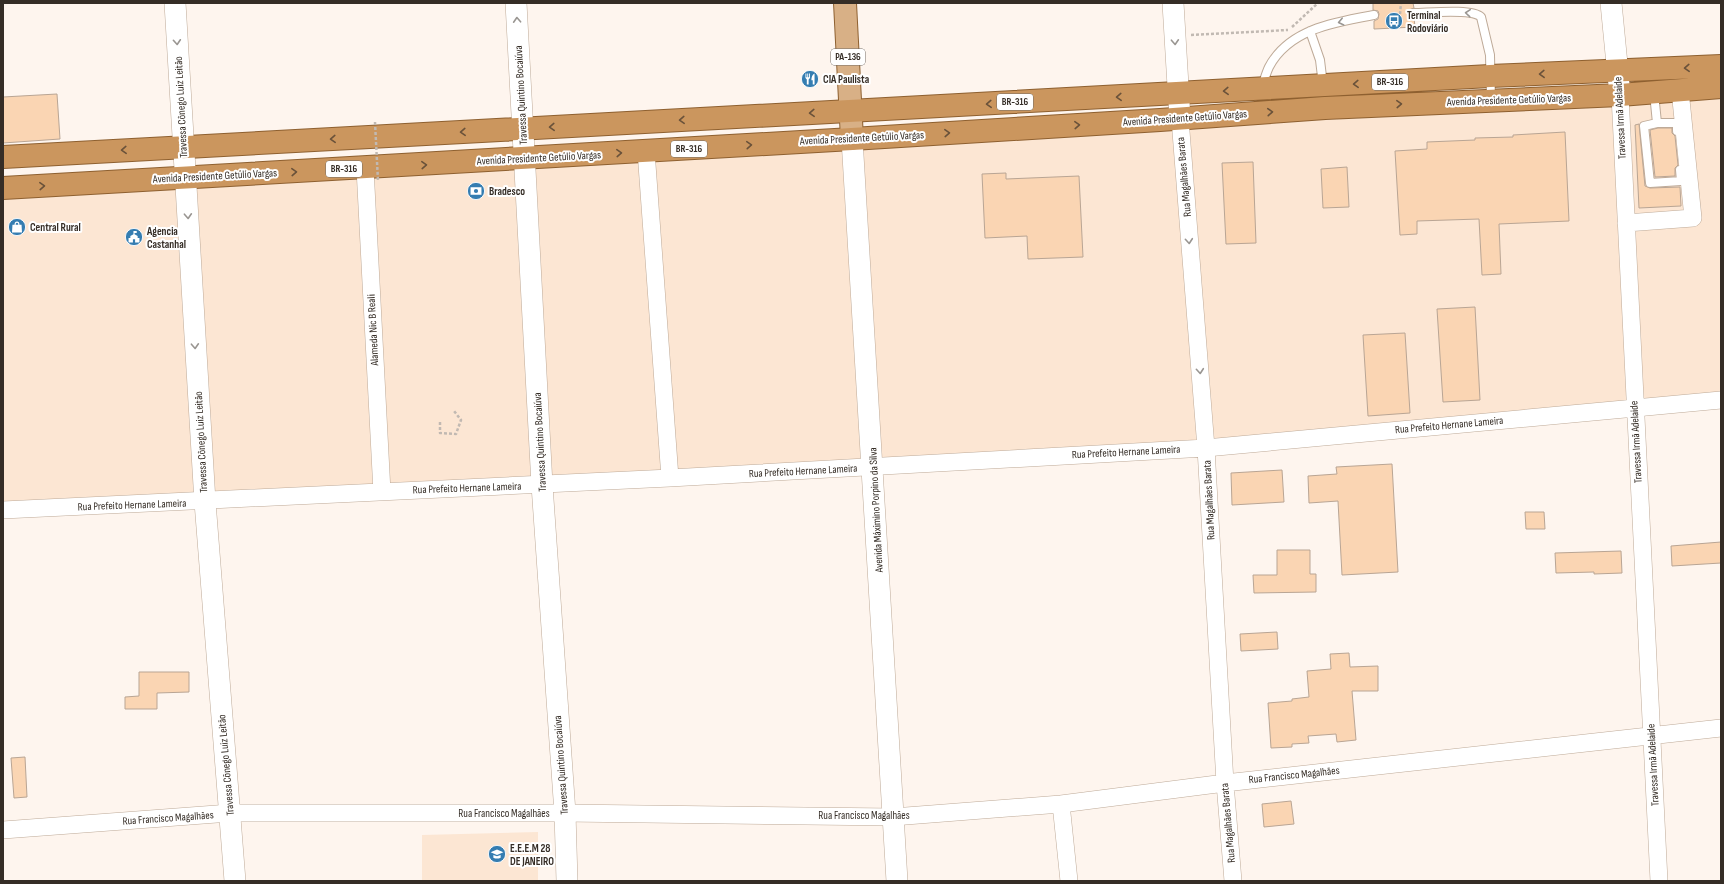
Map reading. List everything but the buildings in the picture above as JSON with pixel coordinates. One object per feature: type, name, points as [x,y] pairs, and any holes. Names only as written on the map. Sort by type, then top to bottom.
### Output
[{"type":"highway","name":"Avenida Presidente Getúlio Vargas","points":[[3,188],[185,178],[371,174],[525,158],[1180,119],[1324,97],[1490,76],[1721,66]]},
{"type":"highway","name":"Avenida Presidente Getúlio Vargas","points":[[3,157],[184,146],[1261,89],[1324,97],[1491,100],[1620,95],[1721,87]]},
{"type":"main road","name":"PA-136","points":[[845,3],[852,139]]},
{"type":"street","name":"Travessa Cônego Luiz Leitão","points":[[175,3],[205,502],[235,881]]},
{"type":"street","name":"Travessa Quintino Bocaiúva","points":[[516,3],[542,485],[565,813],[567,881]]},
{"type":"street","points":[[1173,3],[1180,119]]},
{"type":"street","name":"Travessa Irmã Adelaide","points":[[1611,3],[1620,95],[1659,881]]},
{"type":"street","points":[[1626,222],[1693,218],[1680,90]]},
{"type":"street","name":"Rua Magalhães Barata","points":[[1180,119],[1206,448],[1225,783],[1233,881]]},
{"type":"street","name":"Avenida Máximino Porpino da Silva","points":[[852,139],[897,881]]},
{"type":"street","points":[[646,151],[670,478]]},
{"type":"street","name":"Alameda Nic B Reali","points":[[371,174],[382,492]]},
{"type":"street","name":"Rua Prefeito Hernane Lameira","points":[[3,510],[205,502],[542,485],[1206,448],[1721,400]]},
{"type":"street","name":"Rua Francisco Magalhães","points":[[3,830],[230,813],[565,813],[893,817],[1061,804],[1225,783],[1721,728]]},
{"type":"street","points":[[1061,804],[1068,881]]},
{"type":"lane","points":[[1414,13],[1463,12],[1479,15],[1483,20],[1490,55],[1491,100]]},
{"type":"lane","points":[[1261,89],[1269,67],[1290,41],[1310,31],[1334,23],[1374,15]]},
{"type":"lane","points":[[1310,31],[1320,60],[1324,97]]},
{"type":"lane","points":[[1654,92],[1657,123]]},
{"type":"lane","points":[[1657,123],[1677,123],[1681,181],[1650,183],[1644,126],[1657,123]]},
{"type":"path","points":[[1175,36],[1289,30],[1318,3]]},
{"type":"path","points":[[1400,14],[1401,3]]},
{"type":"path","points":[[371,174],[375,122]]},
{"type":"path","points":[[440,422],[440,433],[456,434],[461,420],[454,411]]},
{"type":"shaded area","points":[[1721,98],[1721,400],[1197,448],[3,509],[3,186],[1519,110]]},
{"type":"shaded area","points":[[538,832],[538,881],[422,881],[422,835]]},
{"type":"place","name":"Terminal Rodoviário","points":[[1394,21]]},
{"type":"place","name":"CIA Paulista","points":[[810,79]]},
{"type":"place","name":"Bradesco","points":[[476,191]]},
{"type":"place","name":"Central Rural","points":[[17,227]]},
{"type":"place","name":"Agencia Castanhal","points":[[134,237]]},
{"type":"place","name":"E.E.E.M 28 DE JANEIRO","points":[[497,854]]}]
